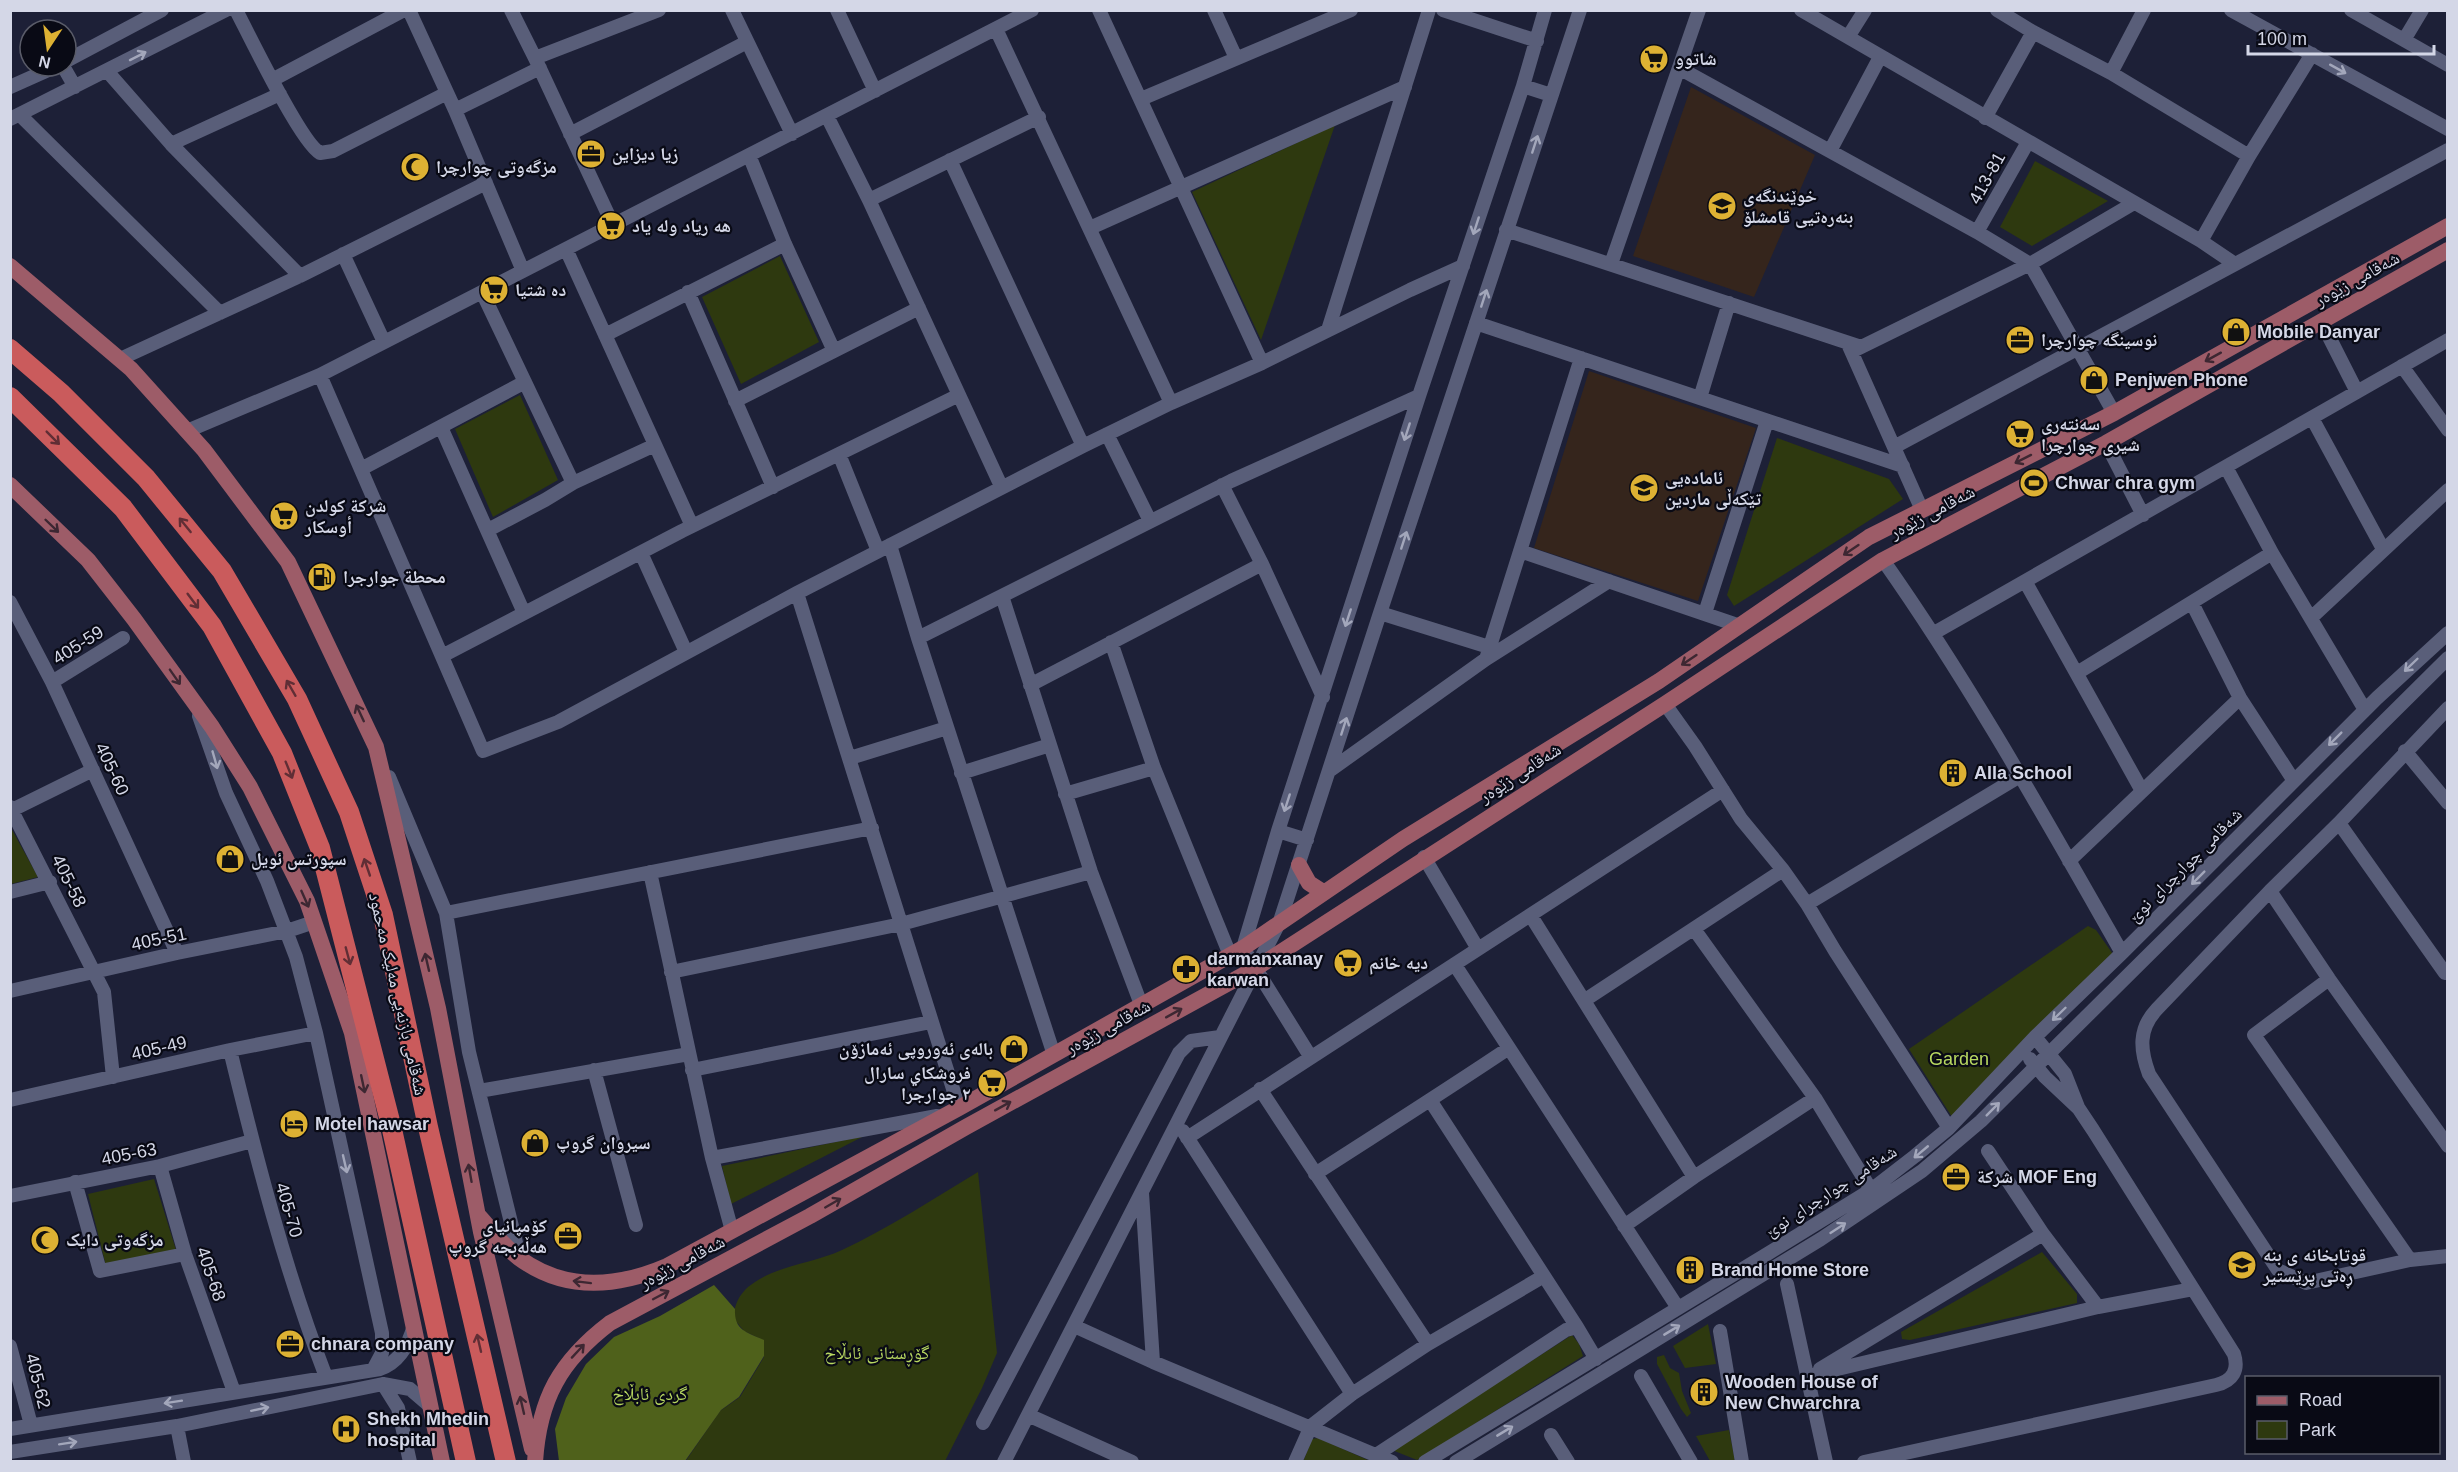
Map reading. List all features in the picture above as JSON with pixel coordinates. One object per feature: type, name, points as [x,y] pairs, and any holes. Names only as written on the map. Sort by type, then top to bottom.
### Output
[{"type":"highway","name":"شەقامی بازنەیی مەلیک مەحمود","points":[[10,349],[61,393],[146,478],[222,571],[297,699],[349,813],[383,915],[428,1127],[506,1461]]},
{"type":"highway","name":"شەقامی بازنەیی مەلیک مەحمود","points":[[10,397],[123,508],[212,626],[282,753],[320,848],[391,1125],[466,1461]]},
{"type":"highway","points":[[352,1033],[358,995]]},
{"type":"main road","name":"شەقامی زێوەر","points":[[520,1259],[555,1276],[576,1282],[617,1282],[640,1278],[667,1266],[953,1111],[1236,952],[1403,839],[1659,681],[1869,537],[2114,413],[2448,226]]},
{"type":"main road","name":"شەقامی زێوەر","points":[[535,1461],[537,1434],[543,1408],[554,1383],[588,1340],[610,1323],[810,1216],[966,1127],[1256,968],[1883,560],[2106,443],[2448,250]]},
{"type":"main road","points":[[10,266],[120,359],[187,431],[288,562],[376,747],[435,995],[478,1215],[535,1461]]},
{"type":"main road","points":[[10,485],[88,560],[134,619],[250,787],[307,901],[352,1033],[442,1461]]},
{"type":"main road","points":[[1299,865],[1309,883],[1323,892]]},
{"type":"main road","points":[[810,1216],[813,1186]]},
{"type":"main road","points":[[478,1215],[520,1259]]},
{"type":"street","points":[[78,55],[162,10]]},
{"type":"street","points":[[220,313],[15,117],[226,10]]},
{"type":"street","points":[[236,10],[272,80],[315,150],[326,153],[447,93]]},
{"type":"street","points":[[272,80],[404,10]]},
{"type":"street","points":[[409,10],[455,110],[523,271]]},
{"type":"street","points":[[511,10],[613,225]]},
{"type":"street","points":[[455,110],[538,63],[659,10]]},
{"type":"street","points":[[837,10],[875,91]]},
{"type":"street","points":[[187,431],[320,375],[1032,10]]},
{"type":"street","points":[[1099,10],[1183,187],[1262,363]]},
{"type":"street","points":[[1214,10],[1236,58]]},
{"type":"street","points":[[1141,99],[1351,10]]},
{"type":"street","points":[[1328,330],[1429,10]]},
{"type":"street","points":[[1443,10],[1537,41]]},
{"type":"street","points":[[1236,952],[1323,697],[1419,396],[1523,86],[1545,10]]},
{"type":"street","points":[[1004,1461],[1280,921],[1506,230],[1581,10]]},
{"type":"street","points":[[1611,264],[1699,10]]},
{"type":"street","points":[[1801,10],[2201,241],[2235,264]]},
{"type":"street","points":[[1848,37],[1864,10]]},
{"type":"street","points":[[1997,10],[2033,32],[2111,73],[2249,156]]},
{"type":"street","points":[[2111,73],[2144,10]]},
{"type":"street","points":[[2231,10],[2448,129]]},
{"type":"street","points":[[2351,10],[2448,65]]},
{"type":"street","points":[[2404,40],[2422,10]]},
{"type":"street","points":[[737,12],[747,42],[792,134]]},
{"type":"street","points":[[996,29],[1171,403]]},
{"type":"street","points":[[1985,118],[2033,32]]},
{"type":"street","points":[[570,134],[747,42]]},
{"type":"street","points":[[2201,241],[2249,156],[2312,54]]},
{"type":"street","points":[[1830,151],[1880,57]]},
{"type":"street","points":[[1679,68],[1977,232],[2030,264],[2114,413]]},
{"type":"street","points":[[107,71],[171,144],[300,276]]},
{"type":"street","points":[[10,87],[30,78]]},
{"type":"street","points":[[70,78],[75,87]]},
{"type":"street","points":[[1523,86],[1551,95]]},
{"type":"street","points":[[1090,228],[1405,87]]},
{"type":"street","points":[[171,144],[280,94]]},
{"type":"street","points":[[827,116],[869,200],[1001,486]]},
{"type":"street","points":[[869,200],[1039,117]]},
{"type":"street","name":"413-81","points":[[1977,232],[2028,142]]},
{"type":"street","points":[[1894,447],[2448,150]]},
{"type":"street","points":[[749,155],[785,244],[834,351]]},
{"type":"street","points":[[950,160],[1083,446]]},
{"type":"street","points":[[120,359],[300,276],[486,183]]},
{"type":"street","points":[[1506,230],[1729,303],[1853,347],[2030,264],[2134,203]]},
{"type":"street","points":[[605,334],[785,244]]},
{"type":"street","points":[[566,249],[692,526]]},
{"type":"street","points":[[343,254],[384,342]]},
{"type":"street","points":[[320,375],[483,751],[558,722],[797,592],[1001,486],[1171,403],[1262,363],[1463,266]]},
{"type":"street","points":[[482,292],[573,483]]},
{"type":"street","points":[[688,292],[773,487]]},
{"type":"street","points":[[1700,398],[1729,303]]},
{"type":"street","points":[[735,401],[919,308]]},
{"type":"street","points":[[2321,321],[2357,392]]},
{"type":"street","points":[[1476,323],[1903,466]]},
{"type":"street","points":[[1935,633],[2448,340]]},
{"type":"street","points":[[1853,347],[1922,510]]},
{"type":"street","points":[[1488,653],[1581,358]]},
{"type":"street","points":[[2402,366],[2448,430]]},
{"type":"street","points":[[361,469],[525,382]]},
{"type":"street","points":[[442,656],[692,526],[959,395]]},
{"type":"street","points":[[918,638],[1222,485],[1419,396]]},
{"type":"street","points":[[2312,418],[2383,549]]},
{"type":"street","points":[[1705,614],[1767,421]]},
{"type":"street","points":[[441,426],[524,614]]},
{"type":"street","points":[[1107,434],[1150,521]]},
{"type":"street","points":[[2106,443],[2143,515]]},
{"type":"street","points":[[488,530],[573,483],[655,445]]},
{"type":"street","points":[[839,454],[878,551]]},
{"type":"street","points":[[2226,467],[2272,553],[2365,710]]},
{"type":"street","points":[[1222,485],[1262,564],[1323,697]]},
{"type":"street","points":[[2311,618],[2448,490]]},
{"type":"street","points":[[890,545],[961,773],[1054,1055]]},
{"type":"street","points":[[1520,551],[1740,626]]},
{"type":"street","points":[[641,553],[686,652]]},
{"type":"street","points":[[2077,673],[2272,553]]},
{"type":"street","points":[[1883,560],[1935,633],[2122,953]]},
{"type":"street","points":[[1030,685],[1262,564]]},
{"type":"street","points":[[1329,771],[1488,653],[1609,581]]},
{"type":"street","points":[[2025,581],[2142,791]]},
{"type":"street","points":[[712,1158],[953,1111],[931,1022],[797,592]]},
{"type":"street","points":[[1002,596],[1090,872],[1142,1006]]},
{"type":"street","name":"405-60","points":[[10,602],[52,682],[177,953]]},
{"type":"street","points":[[2192,603],[2240,698],[2294,781]]},
{"type":"street","points":[[1380,613],[1488,653]]},
{"type":"street","name":"شەقامی چوارچرای نوێ","points":[[1425,1461],[1871,1190],[1949,1128],[2035,1037],[2377,698],[2448,633]]},
{"type":"street","name":"405-59","points":[[52,682],[123,638]]},
{"type":"street","points":[[1111,642],[1154,768],[1236,952],[1256,968],[1310,1056]]},
{"type":"street","name":"شەقامی چوارچرای نوێ","points":[[1455,1461],[1686,1322],[1877,1202],[1922,1171],[1964,1136],[2037,1065],[2448,658]]},
{"type":"street","points":[[2069,861],[2240,698]]},
{"type":"street","points":[[1665,704],[1741,819],[1784,870],[1807,904],[1949,1128]]},
{"type":"street","points":[[195,705],[226,793],[267,881],[304,983],[382,1333],[382,1353],[373,1370]]},
{"type":"street","points":[[2448,708],[2149,1017],[2142,1034],[2142,1047],[2149,1074],[2278,1270],[2306,1283],[2410,1260],[2448,1256]]},
{"type":"street","points":[[850,758],[947,728]]},
{"type":"street","points":[[961,773],[1050,745]]},
{"type":"street","points":[[376,747],[446,914],[469,1052],[520,1259]]},
{"type":"street","points":[[2405,751],[2447,803]]},
{"type":"street","points":[[1065,794],[1154,768]]},
{"type":"street","points":[[11,809],[93,770]]},
{"type":"street","points":[[1807,904],[2020,776]]},
{"type":"street","points":[[1187,1138],[1723,790]]},
{"type":"street","name":"405-58","points":[[11,809],[104,992],[113,1077]]},
{"type":"street","points":[[2339,823],[2445,974],[2448,972]]},
{"type":"street","points":[[446,914],[872,828]]},
{"type":"street","points":[[1278,831],[1307,840]]},
{"type":"street","points":[[1424,857],[1478,948]]},
{"type":"street","points":[[1585,1000],[1784,870]]},
{"type":"street","points":[[650,872],[712,1158],[732,1231]]},
{"type":"street","points":[[671,972],[901,924],[1090,872]]},
{"type":"street","points":[[10,892],[50,882]]},
{"type":"street","points":[[2270,891],[2329,980],[2448,1146]]},
{"type":"street","points":[[1531,916],[1694,1177]]},
{"type":"street","name":"405-51","points":[[10,991],[287,931],[314,922]]},
{"type":"street","points":[[1694,929],[1815,1098],[1871,1190]]},
{"type":"street","points":[[1455,965],[1677,1308]]},
{"type":"street","points":[[2329,980],[2254,1035],[2410,1260]]},
{"type":"street","points":[[435,995],[459,990]]},
{"type":"street","points":[[692,1070],[931,1022]]},
{"type":"street","name":"405-49","points":[[10,1100],[316,1033]]},
{"type":"street","points":[[983,1423],[1179,1053],[1191,1041],[1220,1037]]},
{"type":"street","points":[[1864,1461],[2224,1383],[2236,1370],[2234,1354],[2079,1109],[2065,1074],[2035,1037]]},
{"type":"street","points":[[1315,1174],[1509,1048]]},
{"type":"street","name":"405-70","points":[[230,1050],[272,1219],[308,1330],[326,1377]]},
{"type":"street","points":[[2022,1053],[2037,1065],[2045,1077],[2079,1109]]},
{"type":"street","points":[[479,1091],[689,1054]]},
{"type":"street","points":[[594,1070],[636,1225]]},
{"type":"street","points":[[1260,1089],[1428,1344]]},
{"type":"street","points":[[1624,1226],[1815,1098]]},
{"type":"street","points":[[1430,1100],[1596,1359]]},
{"type":"street","points":[[1177,1122],[1352,1394]]},
{"type":"street","name":"405-63","points":[[10,1196],[160,1166],[252,1141]]},
{"type":"street","points":[[1988,1151],[2043,1234],[2098,1307]]},
{"type":"street","name":"405-68","points":[[160,1166],[185,1254],[234,1392]]},
{"type":"street","points":[[75,1182],[100,1271],[185,1254]]},
{"type":"street","points":[[1142,1191],[1153,1362]]},
{"type":"street","points":[[1808,1376],[2043,1234]]},
{"type":"street","points":[[1295,1461],[1311,1426],[1352,1394],[1428,1344],[1544,1276]]},
{"type":"street","points":[[1787,1284],[1826,1461]]},
{"type":"street","points":[[1808,1376],[2098,1307],[2193,1289]]},
{"type":"street","points":[[10,1429],[373,1370],[387,1366],[399,1357],[414,1325]]},
{"type":"street","points":[[1074,1326],[1153,1362],[1392,1461]]},
{"type":"street","points":[[1376,1455],[1566,1330],[1577,1327]]},
{"type":"street","points":[[1720,1331],[1742,1461]]},
{"type":"street","name":"405-62","points":[[10,1346],[31,1425]]},
{"type":"street","points":[[1641,1377],[1691,1461]]},
{"type":"street","points":[[383,1384],[398,1408],[410,1461]]},
{"type":"street","points":[[10,1452],[177,1426],[383,1384],[410,1389],[431,1407]]},
{"type":"street","points":[[1028,1415],[1132,1461]]},
{"type":"street","points":[[177,1426],[184,1461]]},
{"type":"street","points":[[1551,1435],[1568,1461]]},
{"type":"shaded area","name":"خوێندنگەی بنەرەتیی قامشلۆ","points":[[1691,87],[1815,155],[1754,297],[1633,256]]},
{"type":"shaded area","name":"ئامادەیی تێکەڵی ماردین","points":[[1589,371],[1756,428],[1698,601],[1534,548]]},
{"type":"green space","points":[[1335,125],[1261,340],[1192,192]]},
{"type":"green space","points":[[2035,161],[2108,201],[2032,246],[2000,227]]},
{"type":"green space","points":[[780,256],[819,342],[741,384],[702,297]]},
{"type":"green space","points":[[520,395],[558,480],[493,517],[455,429]]},
{"type":"green space","points":[[1777,438],[1889,479],[1903,499],[1734,606],[1727,595]]},
{"type":"green space","points":[[11,828],[38,877],[11,884]]},
{"type":"green space","name":"Garden","points":[[2088,926],[2096,930],[2115,957],[1952,1117],[1909,1049]]},
{"type":"green space","points":[[864,1136],[731,1204],[722,1166]]},
{"type":"green space","name":"گۆڕستانی ئابڵاخ","points":[[978,1172],[997,1353],[945,1461],[685,1462],[720,1411],[740,1397],[764,1357],[763,1340],[744,1331],[734,1319],[739,1297],[748,1287],[782,1269],[842,1250],[911,1213]]},
{"type":"green space","points":[[154,1179],[176,1250],[106,1266],[88,1194]]},
{"type":"green space","points":[[2042,1252],[2077,1294],[2077,1303],[1910,1340],[1902,1339],[1901,1332]]},
{"type":"green space","name":"گردی ئابڵاخ","points":[[714,1285],[735,1309],[739,1326],[764,1340],[764,1356],[739,1397],[721,1410],[685,1461],[559,1461],[555,1429],[566,1398],[586,1364],[614,1337],[660,1316]]},
{"type":"green space","points":[[1708,1324],[1716,1364],[1685,1368],[1673,1346]]},
{"type":"green space","points":[[1572,1335],[1579,1344],[1583,1356],[1417,1460],[1392,1450]]},
{"type":"green space","points":[[1664,1355],[1670,1368],[1679,1373],[1682,1391],[1691,1413],[1687,1417],[1657,1364],[1657,1357]]},
{"type":"green space","points":[[1729,1430],[1735,1461],[1710,1461],[1696,1436]]},
{"type":"green space","points":[[1318,1438],[1370,1461],[1303,1462],[1312,1439]]},
{"type":"place","name":"شاتوو","points":[[1654,59]]},
{"type":"place","name":"زیا دیزاین","points":[[591,154]]},
{"type":"place","name":"مزگەوتی چوارچرا","points":[[415,167]]},
{"type":"place","name":"خوێندنگەی بنەرەتیی قامشلۆ","points":[[1722,206]]},
{"type":"place","name":"هه رياد وله ياد","points":[[611,226]]},
{"type":"place","name":"ده شتيا","points":[[494,290]]},
{"type":"place","name":"Mobile Danyar","points":[[2236,332]]},
{"type":"place","name":"نوسینگە چوارچرا","points":[[2020,340]]},
{"type":"place","name":"Penjwen Phone","points":[[2094,380]]},
{"type":"place","name":"سەنتەری شیری چوارچرا","points":[[2020,434]]},
{"type":"place","name":"Chwar chra gym","points":[[2034,483]]},
{"type":"place","name":"ئامادەیی تێکەڵی ماردین","points":[[1644,488]]},
{"type":"place","name":"شرکة کولدن أوسکار","points":[[284,516]]},
{"type":"place","name":"محطة جوارجرا","points":[[322,577]]},
{"type":"place","name":"Alla School","points":[[1953,773]]},
{"type":"place","name":"سپورتس ئويل","points":[[230,859]]},
{"type":"place","name":"دیە خانم","points":[[1348,963]]},
{"type":"place","name":"darmanxanay karwan","points":[[1186,969]]},
{"type":"place","name":"بالەی ئەوروپی ئەمازۆن","points":[[1014,1049]]},
{"type":"place","name":"فروشكاي سارال ٢ جوارجرا","points":[[992,1083]]},
{"type":"place","name":"Motel hawsar","points":[[294,1124]]},
{"type":"place","name":"سیروان گروپ","points":[[535,1143]]},
{"type":"place","name":"شركة MOF Eng","points":[[1956,1177]]},
{"type":"place","name":"کۆمپانیای ھەڵەبجە گروپ","points":[[568,1236]]},
{"type":"place","name":"مزگەوتی دایک","points":[[45,1240]]},
{"type":"place","name":"قوتابخانە ی بنە ڕەتی پرێستیر","points":[[2242,1265]]},
{"type":"place","name":"Brand Home Store","points":[[1690,1270]]},
{"type":"place","name":"chnara company","points":[[290,1344]]},
{"type":"place","name":"Wooden House of New Chwarchra","points":[[1704,1392]]},
{"type":"place","name":"Shekh Mhedin hospital","points":[[346,1429]]}]
